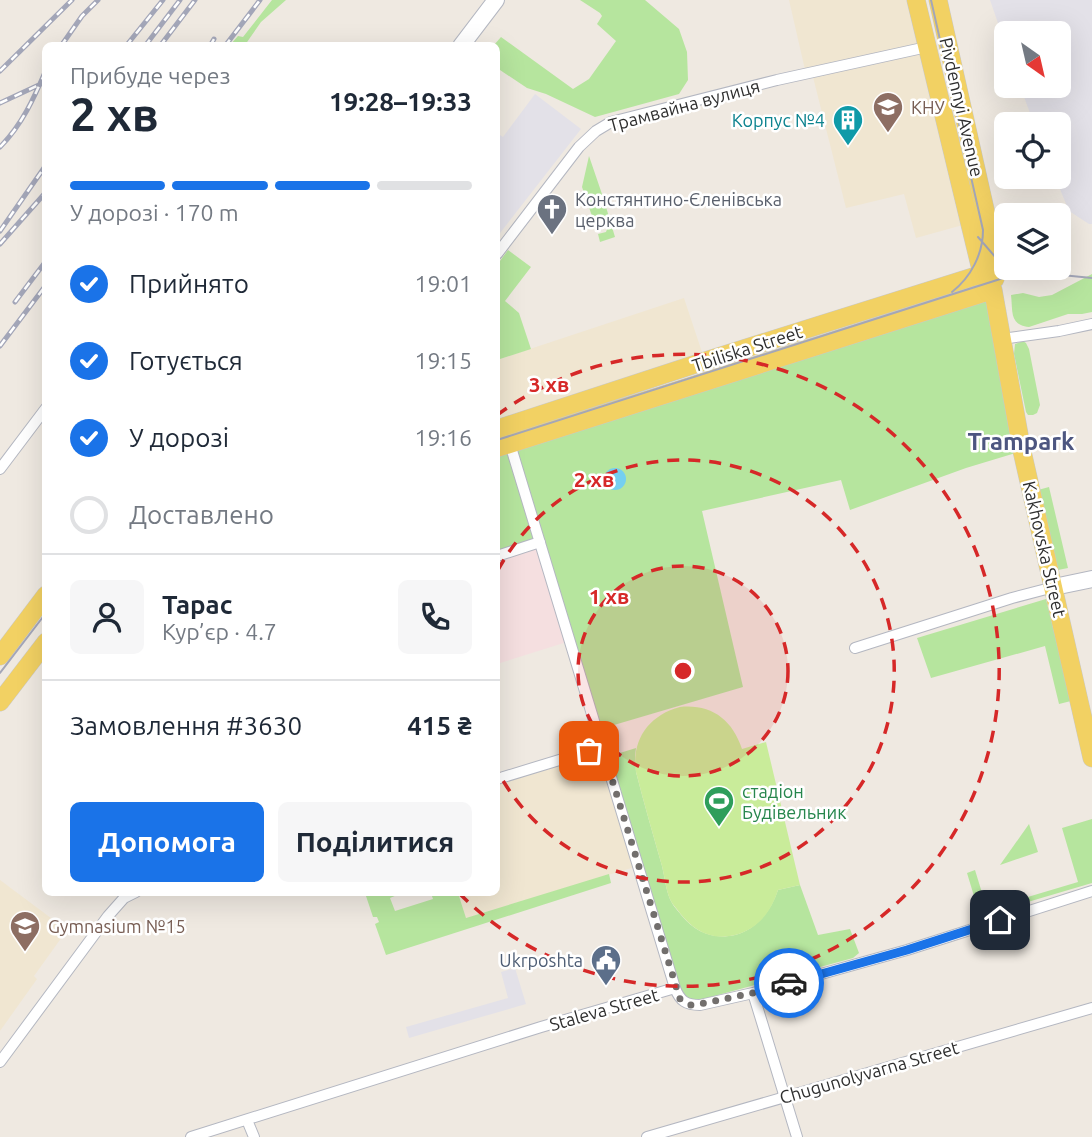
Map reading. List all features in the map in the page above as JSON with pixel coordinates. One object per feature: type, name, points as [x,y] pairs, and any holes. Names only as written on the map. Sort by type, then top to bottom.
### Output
[{"type":"main road","points":[[464,42],[496,0]]},
{"type":"main road","name":"Pivdennyi Avenue","points":[[916,0],[990,271]]},
{"type":"main road","name":"Pivdennyi Avenue","points":[[938,0],[993,290]]},
{"type":"main road","name":"Tbiliska Street","points":[[500,428],[990,271]]},
{"type":"main road","name":"Tbiliska Street","points":[[503,446],[993,290]]},
{"type":"main road","name":"Kakhovska Street","points":[[993,290],[1023,451],[1092,758]]},
{"type":"main road","points":[[1054,587],[1092,579]]},
{"type":"main road","points":[[0,656],[42,600]]},
{"type":"main road","points":[[0,702],[42,647]]},
{"type":"street","name":"Трамвайна вулиця","points":[[500,250],[579,147],[596,131],[611,122],[777,80],[927,47]]},
{"type":"street","points":[[1002,339],[1092,324]]},
{"type":"street","points":[[0,469],[42,413]]},
{"type":"street","points":[[503,446],[540,542],[676,988]]},
{"type":"street","points":[[500,555],[540,542]]},
{"type":"street","points":[[855,648],[1054,587]]},
{"type":"street","points":[[500,778],[602,747]]},
{"type":"street","name":"Staleva Street","points":[[191,1137],[541,1027],[676,988],[680,999],[691,1005],[753,993],[907,950],[1092,891]]},
{"type":"street","points":[[0,1062],[108,916],[128,896]]},
{"type":"street","points":[[753,993],[797,1137]]},
{"type":"street","name":"Chugunolyvarna Street","points":[[647,1137],[1092,1008]]},
{"type":"street","points":[[247,1120],[254,1137]]},
{"type":"shaded area","name":"КНУ","points":[[789,0],[916,0],[970,223],[916,238],[904,194],[846,208],[812,73],[806,74]]},
{"type":"shaded area","points":[[990,0],[1092,0],[1092,224],[1071,212],[1071,203],[1066,203],[1060,189],[1071,189],[1071,112],[1030,112],[1024,98],[1071,98],[1071,21],[997,21]]},
{"type":"shaded area","points":[[535,94],[581,129],[500,233],[500,135],[503,137]]},
{"type":"shaded area","points":[[684,298],[705,361],[500,428],[500,359]]},
{"type":"shaded area","points":[[540,542],[570,641],[500,663],[500,555]]},
{"type":"shaded area","points":[[602,747],[638,866],[466,918],[459,896],[500,896],[500,778]]},
{"type":"shaded area","name":"Gymnasium №15","points":[[0,880],[67,930],[0,1031]]},
{"type":"shaded area","points":[[515,968],[526,1004],[409,1038],[406,1027],[508,998],[501,972]]},
{"type":"green space","points":[[272,0],[286,0],[261,22],[247,42],[233,42],[238,36],[243,37]]},
{"type":"green space","points":[[580,0],[645,0],[679,29],[687,52],[688,80],[679,94],[595,117],[527,88],[500,70],[500,42],[497,42],[501,37],[573,89],[589,79],[616,41],[597,24],[602,16]]},
{"type":"green space","points":[[589,156],[615,237],[600,242],[598,234],[606,232],[609,224],[607,219],[601,216],[593,219],[582,187]]},
{"type":"green space","points":[[508,250],[531,267],[505,301],[519,313],[531,349],[500,359],[500,261]]},
{"type":"green space","points":[[1092,274],[1092,312],[1068,314],[1029,327],[1015,320],[1011,295],[1052,295]]},
{"type":"green space","points":[[993,290],[1022,451],[850,510],[841,480],[702,511],[743,687],[597,730],[540,543],[500,555],[500,447]]},
{"type":"green space","points":[[1023,341],[1029,349],[1040,405],[1037,413],[1033,415],[1026,412],[1014,354],[1015,344]]},
{"type":"green space","points":[[1049,487],[1068,568],[1058,570],[1038,490]]},
{"type":"green space","points":[[1046,599],[1071,701],[1059,704],[1045,646],[931,678],[917,638]]},
{"type":"green space","name":"стадіон Будівельник","points":[[680,707],[701,708],[719,716],[732,729],[742,749],[766,742],[800,885],[778,890],[772,905],[757,924],[735,935],[710,935],[696,929],[672,903],[636,772],[636,749],[644,730],[659,716]]},
{"type":"green space","points":[[636,748],[636,772],[668,895],[687,922],[712,935],[735,935],[762,918],[778,890],[800,885],[818,935],[850,929],[859,953],[853,958],[696,1001],[683,997],[610,756]]},
{"type":"green space","points":[[1092,819],[1092,883],[980,916],[967,873],[975,870],[987,909],[1078,882],[1062,828]]},
{"type":"green space","points":[[1029,824],[1038,852],[1000,865]]},
{"type":"green space","points":[[609,874],[611,883],[386,955],[375,924],[379,922],[377,917],[373,917],[366,896],[395,896],[390,898],[395,911],[433,899],[432,896],[459,896],[466,918]]},
{"type":"water","points":[[615,468],[623,471],[626,479],[623,487],[615,490],[607,487],[604,479],[607,471]]},
{"type":"tram line","points":[[931,0],[983,230],[981,248],[975,264],[952,292]]},
{"type":"tram line","points":[[978,237],[994,256]]},
{"type":"tram line","points":[[1071,276],[1092,278]]},
{"type":"tram line","points":[[500,439],[997,280]]},
{"type":"tram line","points":[[0,673],[42,618]]},
{"type":"railway","points":[[0,71],[72,0]]},
{"type":"railway","points":[[64,42],[82,16],[98,0]]},
{"type":"railway","points":[[129,42],[163,0]]},
{"type":"railway","points":[[148,42],[180,0]]},
{"type":"railway","points":[[163,42],[195,0]]},
{"type":"railway","points":[[228,42],[260,0]]},
{"type":"railway","points":[[0,147],[21,120],[42,79]]},
{"type":"railway","points":[[0,103],[41,84]]},
{"type":"railway","points":[[0,231],[42,171]]},
{"type":"railway","points":[[0,244],[42,197]]},
{"type":"railway","points":[[15,302],[42,266]]},
{"type":"railway","points":[[0,346],[42,290]]},
{"type":"way so far","points":[[589,751],[602,747],[680,999],[691,1005],[700,1004],[789,983]]},
{"type":"place","name":"КНУ","points":[[888,134]]},
{"type":"place","name":"Корпус №4","points":[[848,147]]},
{"type":"place","name":"Констянтино-Єленівська церква","points":[[552,236]]},
{"type":"place","name":"стадіон Будівельник","points":[[719,828]]},
{"type":"place","name":"Gymnasium №15","points":[[25,953]]},
{"type":"place","name":"Ukrposhta","points":[[606,987]]},
{"type":"district","name":"Trampark","points":[[1021,441]]},
{"type":"route","points":[[789,983],[907,950],[1000,920]]}]
